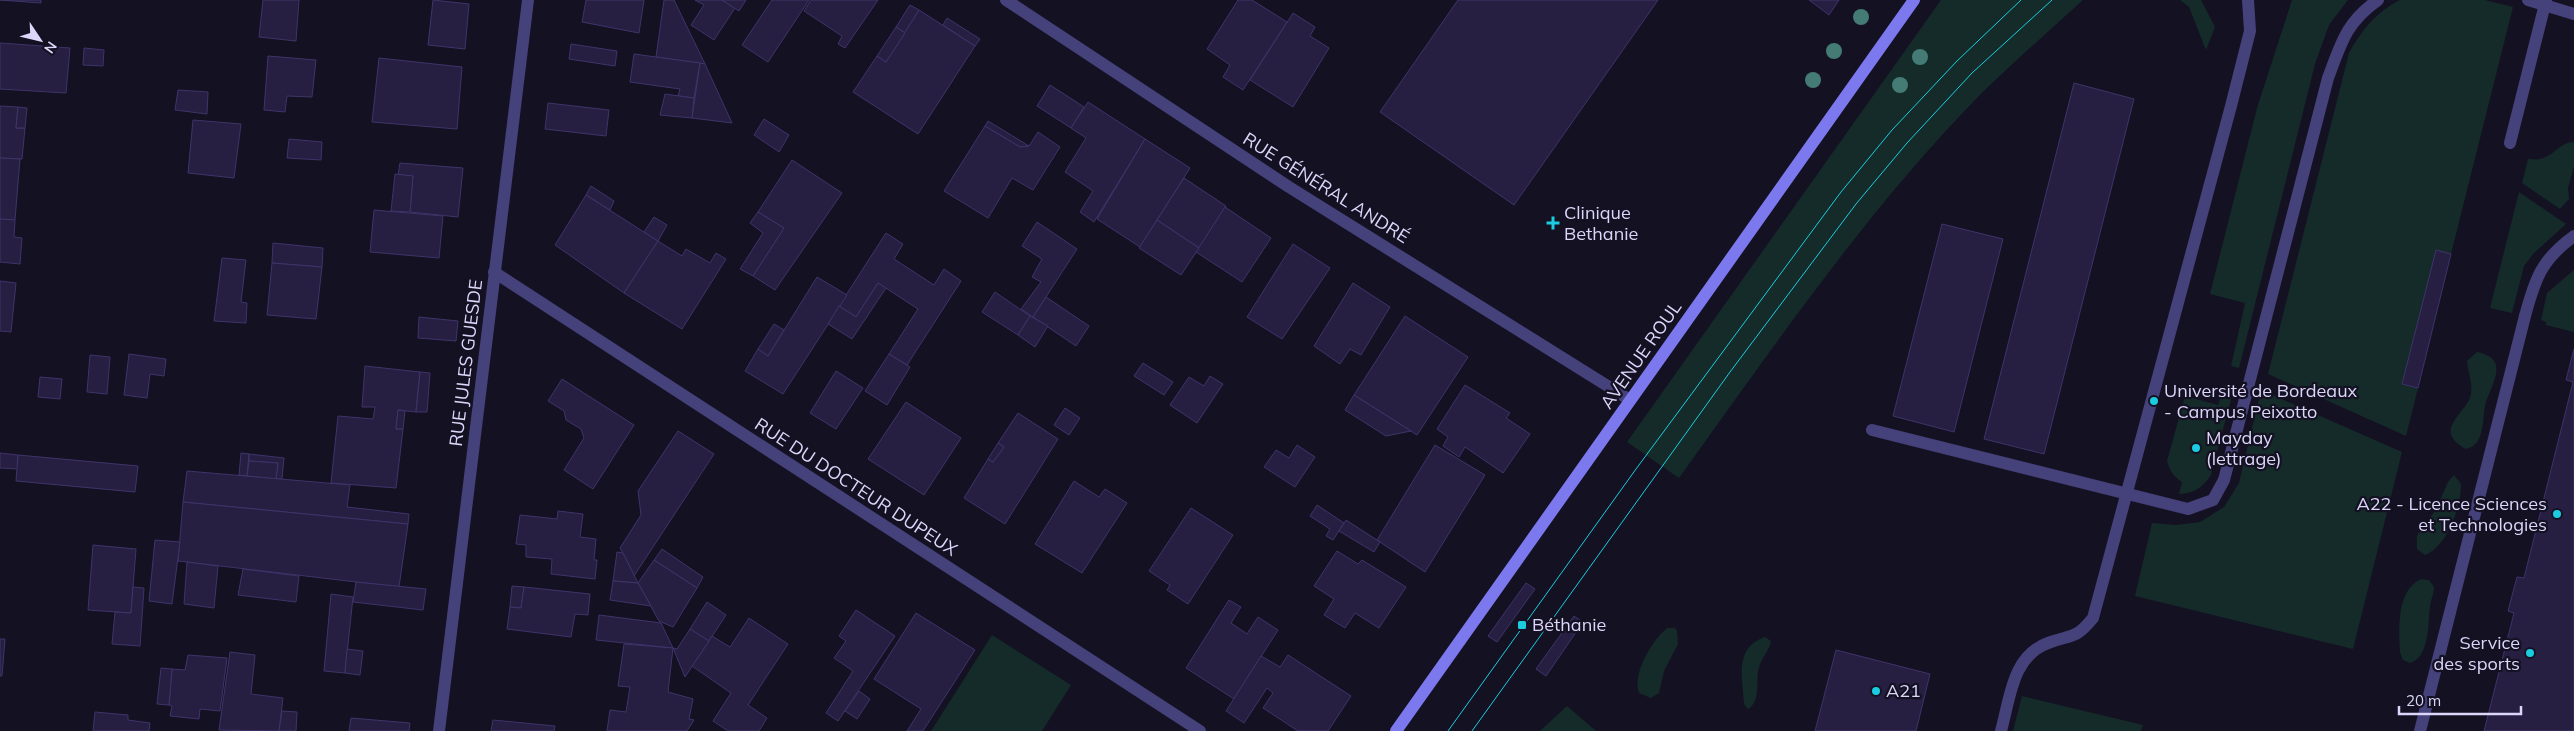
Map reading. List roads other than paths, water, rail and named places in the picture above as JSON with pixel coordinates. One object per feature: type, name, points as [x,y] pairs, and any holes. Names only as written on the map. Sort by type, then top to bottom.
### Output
[{"type":"main road","name":"AVENUE ROUL","points":[[1396,731],[1914,0]]},
{"type":"street","name":"RUE JULES GUESDE","points":[[439,731],[528,0]]},
{"type":"street","name":"RUE GÉNÉRAL ANDRÉ","points":[[1006,0],[1289,187],[1630,400]]},
{"type":"street","points":[[2002,731],[2017,671],[2028,654],[2048,643],[2080,634],[2093,618],[2250,31],[2248,0]]},
{"type":"street","points":[[1872,430],[2188,509],[2213,500],[2224,480],[2328,78],[2345,32],[2367,7],[2378,0]]},
{"type":"street","points":[[2528,0],[2574,14]]},
{"type":"street","points":[[2510,143],[2546,0]]},
{"type":"street","points":[[2420,731],[2535,279],[2556,250],[2574,236]]},
{"type":"street","name":"RUE DU DOCTEUR DUPEUX","points":[[494,272],[1200,731]]},
{"type":"tram line","points":[[1448,731],[1636,469],[1841,192],[1892,130],[1957,61],[2021,0]]},
{"type":"tram line","points":[[1472,731],[1730,372],[1856,204],[1907,143],[1972,73],[2052,0]]},
{"type":"place","name":"Clinique Bethanie","points":[[1553,223]]},
{"type":"place","name":"Université de Bordeaux - Campus Peixotto","points":[[2154,401]]},
{"type":"place","name":"Mayday (lettrage)","points":[[2196,448]]},
{"type":"place","name":"A22 - Licence Sciences et Technologies","points":[[2557,514]]},
{"type":"place","name":"Béthanie","points":[[1522,625]]},
{"type":"place","name":"Service des sports","points":[[2530,653]]},
{"type":"place","name":"A21","points":[[1876,691]]}]
